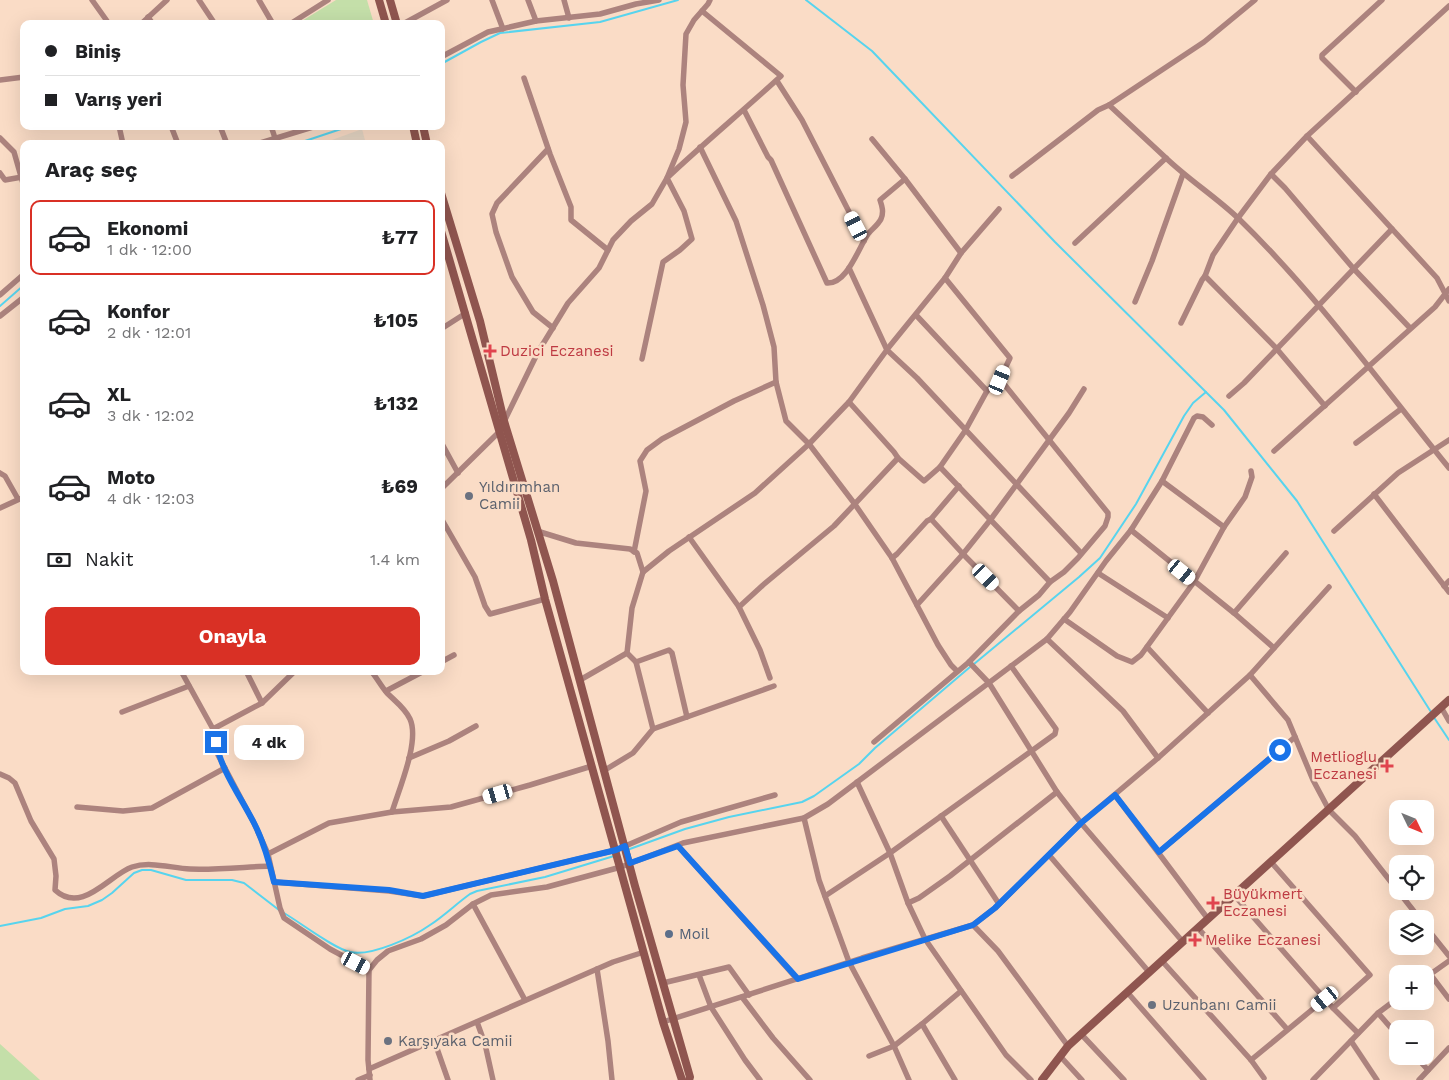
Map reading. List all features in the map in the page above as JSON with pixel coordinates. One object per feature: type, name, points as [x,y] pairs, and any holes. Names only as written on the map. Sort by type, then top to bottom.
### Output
[{"type":"main road","points":[[380,0],[385,20]]},
{"type":"main road","points":[[390,0],[397,20]]},
{"type":"main road","points":[[445,205],[480,321],[504,421],[580,680],[690,1077],[689,1080]]},
{"type":"main road","points":[[445,244],[531,540],[545,599],[663,1022],[682,1080]]},
{"type":"main road","points":[[1044,1079],[1068,1046],[1449,700]]},
{"type":"street","points":[[92,0],[106,20]]},
{"type":"street","points":[[145,20],[167,0]]},
{"type":"street","points":[[198,0],[212,20]]},
{"type":"street","points":[[259,0],[271,20]]},
{"type":"street","points":[[313,0],[317,6]]},
{"type":"street","points":[[296,20],[328,0]]},
{"type":"street","points":[[410,20],[447,0]]},
{"type":"street","points":[[492,0],[503,29]]},
{"type":"street","points":[[528,0],[536,21]]},
{"type":"street","points":[[564,0],[569,18]]},
{"type":"street","points":[[445,54],[488,32],[536,21],[600,14],[635,2],[659,0]]},
{"type":"street","points":[[445,485],[499,432],[538,352],[568,303],[599,268],[613,240],[652,204],[679,149],[686,122],[683,85],[686,34],[694,20],[710,0]]},
{"type":"street","points":[[1012,176],[1098,110],[1109,105],[1204,42],[1255,0]]},
{"type":"street","points":[[1356,92],[1322,58],[1322,54],[1382,0]]},
{"type":"street","points":[[1181,323],[1214,255],[1238,218],[1271,174],[1307,136],[1449,6]]},
{"type":"street","points":[[666,178],[781,76],[702,11]]},
{"type":"street","points":[[0,80],[20,78]]},
{"type":"street","points":[[524,78],[548,149],[571,207],[571,220],[608,250]]},
{"type":"street","points":[[777,81],[802,120],[864,241]]},
{"type":"street","points":[[1109,105],[1183,174],[1238,218],[1318,305],[1449,468]]},
{"type":"street","points":[[744,110],[771,160],[826,283],[832,283],[846,274],[864,241],[882,218],[883,211],[880,200],[905,179]]},
{"type":"street","points":[[272,130],[275,138]]},
{"type":"street","points":[[269,140],[302,130]]},
{"type":"street","points":[[1307,136],[1437,278],[1449,302]]},
{"type":"street","points":[[0,138],[14,152],[20,171]]},
{"type":"street","points":[[872,139],[961,253]]},
{"type":"street","points":[[700,147],[736,221],[763,305],[774,348],[776,382],[786,421],[809,444],[854,503],[892,558],[938,645],[951,665],[957,670]]},
{"type":"street","points":[[548,149],[497,203],[492,214],[496,232],[512,277],[533,312],[553,328]]},
{"type":"street","points":[[1075,243],[1166,158]]},
{"type":"street","points":[[0,173],[5,180],[20,177]]},
{"type":"street","points":[[1135,302],[1152,261],[1183,174]]},
{"type":"street","points":[[1271,174],[1353,268],[1410,328]]},
{"type":"street","points":[[642,359],[664,262],[692,239],[684,211],[666,178]]},
{"type":"street","points":[[643,572],[689,537],[755,493],[809,444],[849,402],[887,350],[945,278],[961,253],[999,209]]},
{"type":"street","points":[[1229,396],[1244,383],[1392,229]]},
{"type":"street","points":[[849,268],[887,350],[917,378],[1081,553]]},
{"type":"street","points":[[1205,276],[1276,348],[1325,406]]},
{"type":"street","points":[[0,296],[20,278]]},
{"type":"street","points":[[849,402],[898,458],[924,481],[940,467],[965,431],[987,391],[1000,380],[1010,358],[945,278]]},
{"type":"street","points":[[1274,451],[1435,307],[1449,289]]},
{"type":"street","points":[[0,316],[20,300]]},
{"type":"street","points":[[445,327],[466,314]]},
{"type":"street","points":[[916,315],[987,391]]},
{"type":"street","points":[[874,742],[950,679],[957,670],[972,664],[1019,611],[1050,582],[1064,572],[1106,526],[1108,513],[1000,380]]},
{"type":"street","points":[[634,552],[646,491],[640,461],[647,450],[662,439],[734,401],[776,382]]},
{"type":"street","points":[[918,605],[991,519],[1069,413],[1084,389]]},
{"type":"street","points":[[1356,443],[1401,409]]},
{"type":"street","points":[[370,1075],[369,970],[376,960],[388,951],[421,938],[446,925],[473,904],[491,895],[547,887],[627,854],[678,846],[683,843],[804,818],[828,804],[1047,639],[1131,530],[1162,480],[1194,418],[1197,416],[1203,417],[1212,425]]},
{"type":"street","points":[[1334,531],[1398,473],[1449,440]]},
{"type":"street","points":[[445,449],[458,473]]},
{"type":"street","points":[[739,607],[834,526],[898,458]]},
{"type":"street","points":[[940,467],[1050,582]]},
{"type":"street","points":[[1064,619],[1117,656],[1132,662],[1141,655],[1194,582],[1224,527],[1245,497],[1252,478],[1251,471]]},
{"type":"street","points":[[0,473],[5,476],[20,497]]},
{"type":"street","points":[[1162,480],[1224,527]]},
{"type":"street","points":[[892,558],[959,486]]},
{"type":"street","points":[[1374,494],[1449,592]]},
{"type":"street","points":[[0,508],[20,498]]},
{"type":"street","points":[[931,518],[1019,611]]},
{"type":"street","points":[[445,525],[475,577],[485,606],[490,614],[545,599]]},
{"type":"street","points":[[1131,530],[1234,613],[1274,648]]},
{"type":"street","points":[[537,531],[576,543],[630,549],[637,553],[643,572],[632,608],[627,653]]},
{"type":"street","points":[[689,537],[739,607],[760,650],[770,678]]},
{"type":"street","points":[[1234,613],[1286,553]]},
{"type":"street","points":[[1098,573],[1168,618]]},
{"type":"street","points":[[1444,586],[1449,581]]},
{"type":"street","points":[[663,1022],[849,962],[973,925],[999,904],[1081,823],[1158,758],[1250,675],[1329,586]]},
{"type":"street","points":[[1047,639],[1123,710],[1158,758]]},
{"type":"street","points":[[1147,647],[1208,713]]},
{"type":"street","points":[[636,662],[669,650],[672,653],[687,717]]},
{"type":"street","points":[[580,680],[627,653]]},
{"type":"street","points":[[627,653],[636,662],[653,729]]},
{"type":"street","points":[[445,660],[454,656]]},
{"type":"street","points":[[972,664],[989,683],[1057,792],[1081,823],[1183,942]]},
{"type":"street","points":[[825,896],[890,853],[1055,734],[1056,729],[1012,666]]},
{"type":"street","points":[[183,675],[213,729],[218,756],[254,823],[268,854],[284,918],[330,949],[369,970]]},
{"type":"street","points":[[248,675],[262,703]]},
{"type":"street","points":[[213,729],[262,703],[291,675]]},
{"type":"street","points":[[374,675],[411,721],[412,744],[392,812]]},
{"type":"street","points":[[386,691],[416,675]]},
{"type":"street","points":[[1250,675],[1288,720],[1313,780],[1329,810],[1355,836],[1389,879]]},
{"type":"street","points":[[122,712],[189,686]]},
{"type":"street","points":[[605,770],[633,753],[653,729],[774,686]]},
{"type":"street","points":[[1440,708],[1449,721]]},
{"type":"street","points":[[409,758],[449,741],[476,726]]},
{"type":"street","points":[[1159,852],[1295,737]]},
{"type":"street","points":[[268,854],[329,824],[392,812],[451,807],[592,766]]},
{"type":"street","points":[[77,807],[123,811],[152,808],[225,768]]},
{"type":"street","points":[[0,774],[15,783],[31,821],[54,859],[55,890],[61,896],[76,898],[93,893],[130,867],[143,864],[191,869],[270,866]]},
{"type":"street","points":[[857,782],[890,853],[908,903],[925,939],[1006,1055],[1031,1080]]},
{"type":"street","points":[[908,903],[919,898],[1057,792]]},
{"type":"street","points":[[274,882],[389,890],[423,896],[618,857],[627,854],[681,822],[775,795]]},
{"type":"street","points":[[1115,795],[1208,919]]},
{"type":"street","points":[[941,816],[999,904]]},
{"type":"street","points":[[804,818],[819,880],[849,962],[894,1046],[909,1080]]},
{"type":"street","points":[[678,846],[798,979]]},
{"type":"street","points":[[1049,855],[1150,972]]},
{"type":"street","points":[[1271,862],[1370,975],[1334,1008]]},
{"type":"street","points":[[1234,895],[1325,999],[1358,1032]]},
{"type":"street","points":[[1405,900],[1413,910]]},
{"type":"street","points":[[473,904],[525,1000]]},
{"type":"street","points":[[973,925],[998,951],[1068,1046]]},
{"type":"street","points":[[1198,928],[1287,1029]]},
{"type":"street","points":[[1434,937],[1449,956]]},
{"type":"street","points":[[358,1080],[434,1040],[597,968],[644,952]]},
{"type":"street","points":[[1162,961],[1251,1060],[1264,1078]]},
{"type":"street","points":[[1434,972],[1449,961]]},
{"type":"street","points":[[663,983],[729,967],[773,1038],[810,1080]]},
{"type":"street","points":[[597,968],[612,1080]]},
{"type":"street","points":[[699,974],[711,1007],[757,1079]]},
{"type":"street","points":[[1434,983],[1449,999]]},
{"type":"street","points":[[869,1056],[894,1046],[961,991]]},
{"type":"street","points":[[1127,992],[1204,1080]]},
{"type":"street","points":[[1251,1060],[1325,999]]},
{"type":"street","points":[[1313,1080],[1358,1032],[1389,1005]]},
{"type":"street","points":[[1378,1013],[1389,1026]]},
{"type":"street","points":[[477,1022],[485,1044],[493,1080]]},
{"type":"street","points":[[922,1024],[955,1080]]},
{"type":"street","points":[[1081,1034],[1124,1080]]},
{"type":"street","points":[[434,1040],[448,1080]]},
{"type":"street","points":[[1351,1041],[1377,1080]]},
{"type":"street","points":[[1419,1080],[1449,1048]]},
{"type":"street","points":[[1060,1056],[1082,1080]]},
{"type":"street","points":[[1423,1065],[1428,1070]]},
{"type":"shaded area","points":[[362,130],[365,140],[332,140]]},
{"type":"green space","points":[[336,0],[367,0],[373,20],[304,20]]},
{"type":"green space","points":[[0,1044],[40,1080],[0,1080]]},
{"type":"waterway","points":[[445,62],[500,33],[600,22],[678,0]]},
{"type":"waterway","points":[[806,0],[872,51],[1055,242],[1224,410],[1297,501],[1431,712]]},
{"type":"waterway","points":[[308,140],[338,130]]},
{"type":"waterway","points":[[0,306],[20,288]]},
{"type":"waterway","points":[[974,664],[1100,558],[1136,504],[1184,416],[1193,403],[1206,392]]},
{"type":"waterway","points":[[627,850],[685,829],[729,817],[802,802],[814,796],[859,764],[875,748],[970,667]]},
{"type":"waterway","points":[[1433,716],[1449,740]]},
{"type":"waterway","points":[[284,913],[343,950],[359,953],[369,952],[392,945],[423,930],[470,894],[477,891],[545,877],[614,856]]},
{"type":"waterway","points":[[0,926],[41,918],[65,909],[88,906],[102,900],[134,873],[142,870],[151,870],[186,880],[232,880],[244,883],[279,910]]},
{"type":"place","name":"Duzici Eczanesi","points":[[490,351]]},
{"type":"place","name":"Yıldırımhan Camii","points":[[469,496]]},
{"type":"place","name":"Metlioglu Eczanesi","points":[[1387,766]]},
{"type":"place","name":"Büyükmert Eczanesi","points":[[1213,903]]},
{"type":"place","name":"Moil","points":[[669,934]]},
{"type":"place","name":"Melike Eczanesi","points":[[1195,940]]},
{"type":"place","name":"Uzunbanı Camii","points":[[1152,1005]]},
{"type":"place","name":"Karşıyaka Camii","points":[[388,1041]]},
{"type":"route","points":[[216,742],[218,756],[254,823],[268,854],[274,882],[389,890],[423,896],[541,869],[625,846],[630,863],[678,846],[798,979],[973,925],[995,908],[1081,823],[1115,795],[1159,852],[1280,750]]}]
